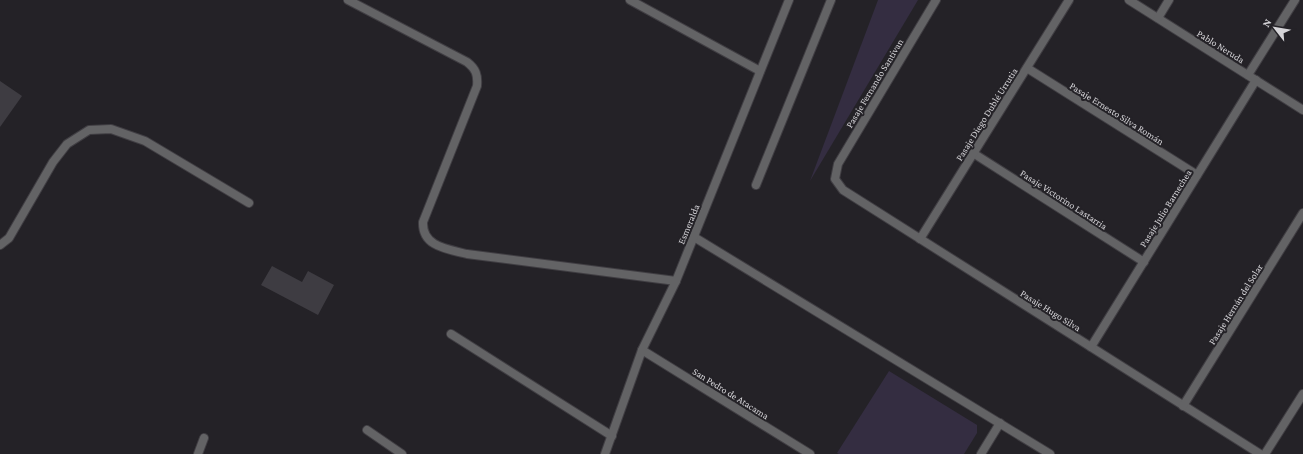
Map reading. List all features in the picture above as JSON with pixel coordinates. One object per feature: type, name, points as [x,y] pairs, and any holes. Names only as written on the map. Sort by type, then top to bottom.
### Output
[{"type":"street","points":[[348,0],[467,62],[476,72],[478,79],[477,86],[423,222],[425,236],[442,247],[467,254],[676,281]]},
{"type":"street","points":[[630,0],[760,71]]},
{"type":"street","name":"Esmeralda","points":[[605,454],[642,350],[676,281],[789,0]]},
{"type":"street","points":[[756,185],[831,0]]},
{"type":"street","name":"Pasaje Fernando Santivan","points":[[836,179],[838,164],[936,0]]},
{"type":"street","name":"Pasaje Diego Dublé Urrutia","points":[[920,239],[1069,0]]},
{"type":"street","name":"Pablo Neruda","points":[[1129,0],[1303,110]]},
{"type":"street","points":[[1158,18],[1169,0]]},
{"type":"street","points":[[1248,75],[1295,0]]},
{"type":"street","name":"Pasaje Ernesto Silva Román","points":[[1027,68],[1197,175]]},
{"type":"street","name":"Pasaje Julio Barnechea","points":[[1091,347],[1256,80]]},
{"type":"street","points":[[0,245],[9,238],[53,162],[66,144],[89,130],[111,129],[145,141],[249,203]]},
{"type":"street","name":"Pasaje Victorino Lastarria","points":[[973,153],[1144,262]]},
{"type":"street","name":"Pasaje Hugo Silva","points":[[836,179],[843,190],[1260,454]]},
{"type":"street","name":"Pasaje Hernán del Solar","points":[[1183,406],[1303,213]]},
{"type":"street","points":[[694,238],[1050,454]]},
{"type":"street","points":[[451,334],[612,436]]},
{"type":"street","name":"San Pedro de Atacama","points":[[642,350],[810,454]]},
{"type":"street","points":[[1265,454],[1303,394]]},
{"type":"street","points":[[981,454],[1000,424]]},
{"type":"street","points":[[366,430],[402,454]]},
{"type":"street","points":[[198,454],[204,438]]},
{"type":"shaded area","points":[[878,0],[918,0],[810,181]]},
{"type":"shaded area","points":[[889,371],[977,425],[977,433],[964,454],[837,453]]},
{"type":"building","points":[[0,81],[22,96],[0,127]]},
{"type":"building","points":[[272,266],[302,282],[308,271],[334,285],[318,315],[261,285]]}]
